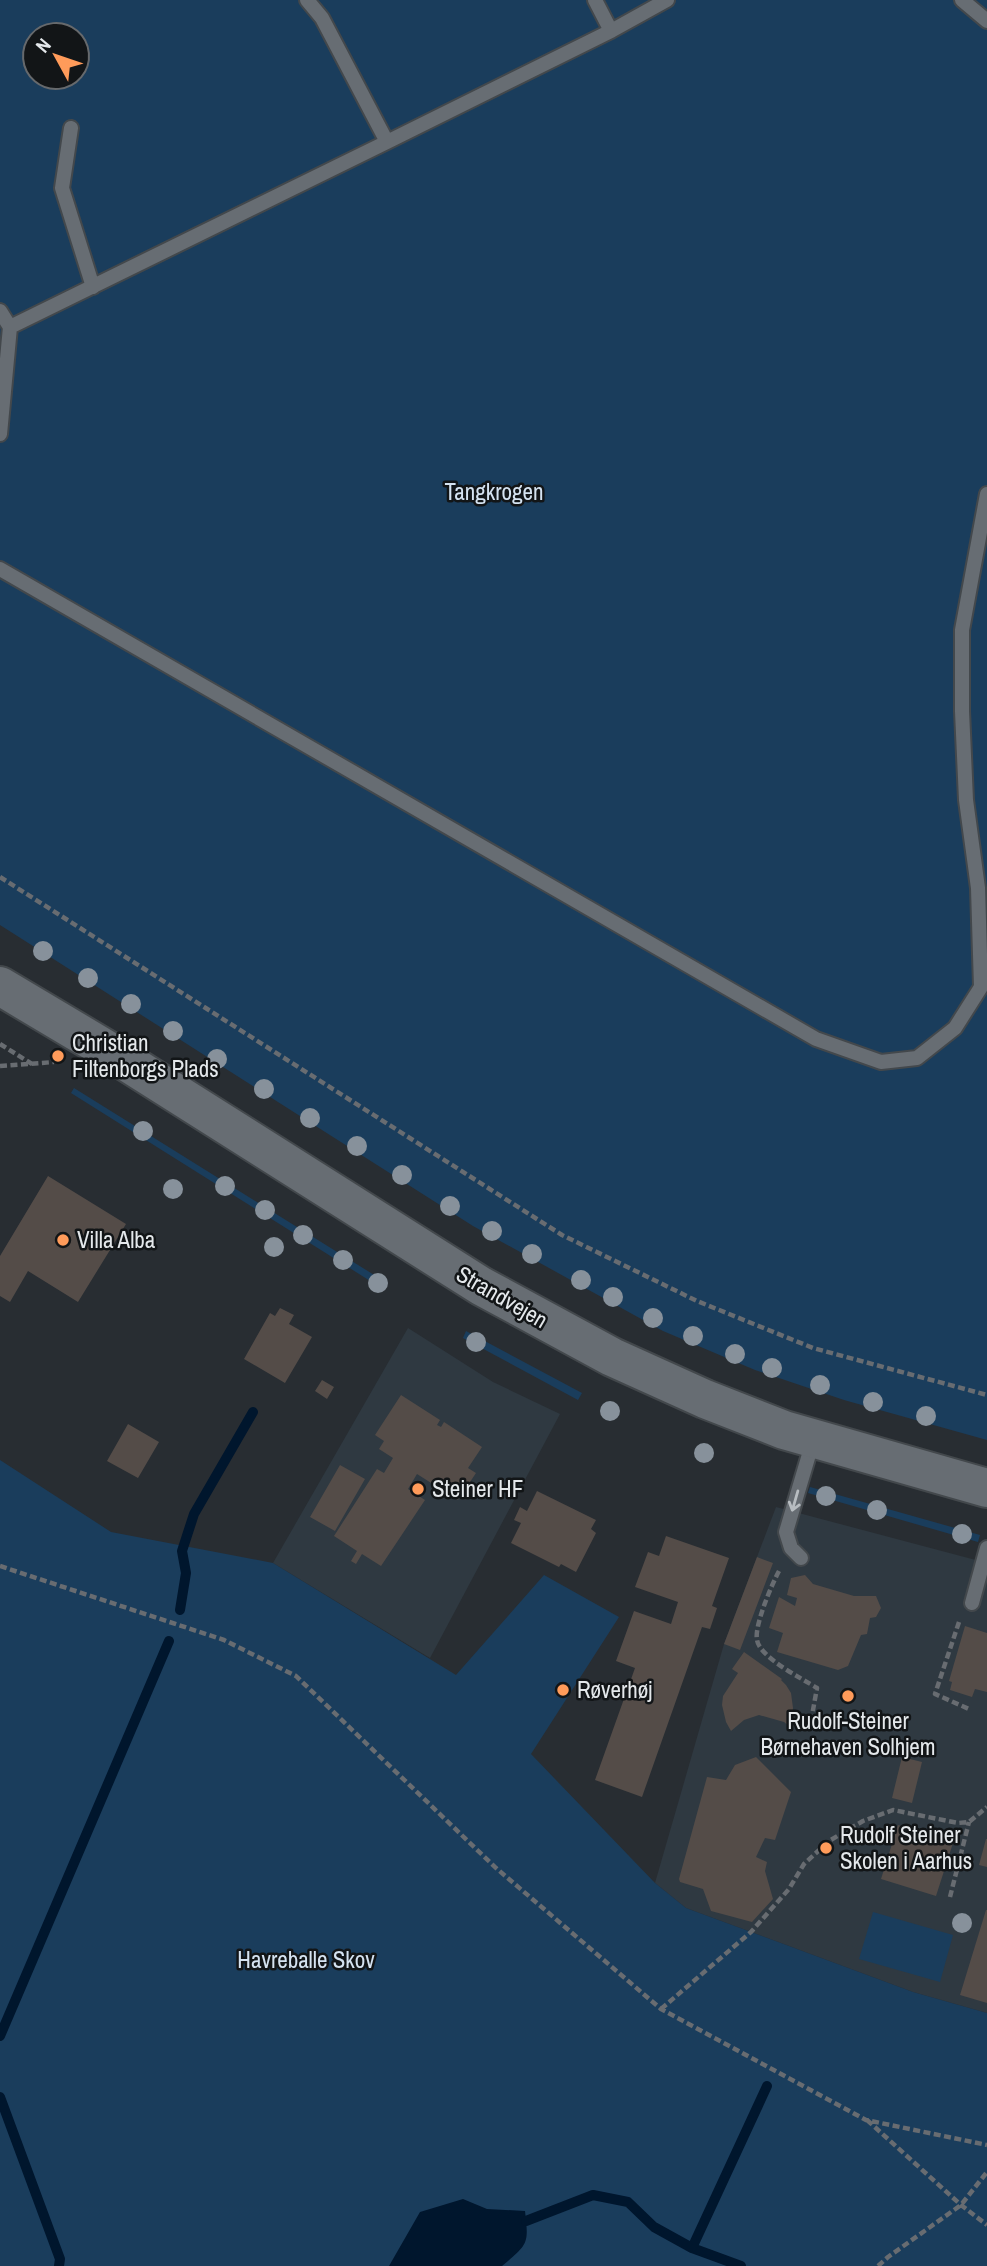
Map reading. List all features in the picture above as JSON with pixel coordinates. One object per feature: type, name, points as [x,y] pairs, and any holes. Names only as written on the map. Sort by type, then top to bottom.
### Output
[{"type":"street","name":"Strandvejen","points":[[0,971],[59,1020]]},
{"type":"street","name":"Strandvejen","points":[[0,986],[59,1020],[411,1243],[537,1319],[681,1388],[813,1440],[987,1488]]},
{"type":"lane","points":[[307,0],[322,18],[387,142]]},
{"type":"lane","points":[[595,0],[611,31]]},
{"type":"lane","points":[[10,327],[611,31],[667,0]]},
{"type":"lane","points":[[962,0],[987,21]]},
{"type":"lane","points":[[71,128],[62,188],[93,287]]},
{"type":"lane","points":[[0,311],[10,327],[0,434]]},
{"type":"lane","points":[[0,569],[816,1038],[881,1062],[917,1058],[955,1028],[981,987],[978,888],[966,800],[962,631],[987,494]]},
{"type":"lane","points":[[801,1558],[791,1548],[786,1532],[813,1440]]},
{"type":"lane","points":[[972,1603],[987,1548]]},
{"type":"path","points":[[0,877],[562,1235],[697,1301],[813,1348],[987,1395]]},
{"type":"path","points":[[0,1044],[33,1064],[0,1066]]},
{"type":"path","points":[[0,1566],[224,1640],[296,1675],[496,1868],[661,2009],[866,2120],[987,2225]]},
{"type":"path","points":[[775,1578],[757,1640],[772,1659],[817,1688],[811,1721]]},
{"type":"path","points":[[956,1630],[935,1693],[969,1709]]},
{"type":"path","points":[[661,2009],[751,1932],[789,1889],[804,1864],[829,1841],[863,1821],[893,1810],[958,1823],[969,1822],[987,1807]]},
{"type":"path","points":[[950,1897],[969,1822]]},
{"type":"path","points":[[866,2120],[987,2145]]},
{"type":"path","points":[[878,2266],[888,2256],[961,2205],[987,2172]]},
{"type":"shaded area","name":"Steiner HF","points":[[408,1328],[493,1382],[560,1414],[430,1658],[273,1563]]},
{"type":"shaded area","points":[[776,1507],[987,1563],[987,2013],[913,1992],[686,1908],[655,1883],[724,1644]]},
{"type":"shaded area","points":[[463,2199],[487,2209],[525,2211],[527,2231],[522,2248],[502,2266],[389,2266],[420,2212]]},
{"type":"green space","name":"Tangkrogen","points":[[0,0],[987,0],[987,1440],[844,1400],[755,1370],[663,1331],[473,1226],[0,925]]},
{"type":"green space","points":[[74,1088],[387,1283],[383,1289],[71,1093]]},
{"type":"green space","points":[[466,1331],[582,1393],[578,1400],[463,1338]]},
{"type":"green space","name":"Havreballe Skov","points":[[0,1460],[111,1532],[273,1563],[456,1675],[544,1575],[619,1617],[531,1754],[655,1883],[686,1908],[913,1992],[987,2013],[987,2266],[0,2266]]},
{"type":"green space","points":[[810,1487],[980,1535],[978,1542],[808,1493]]},
{"type":"green space","points":[[873,1912],[953,1935],[940,1982],[859,1959]]},
{"type":"building","name":"Villa Alba","points":[[48,1176],[126,1224],[78,1302],[28,1271],[10,1302],[0,1296],[0,1256]]},
{"type":"building","points":[[280,1308],[294,1315],[289,1324],[312,1337],[285,1383],[244,1359],[270,1313],[275,1316]]},
{"type":"building","points":[[322,1380],[334,1387],[327,1399],[315,1391]]},
{"type":"building","points":[[401,1395],[440,1420],[437,1425],[441,1427],[444,1422],[482,1447],[468,1468],[476,1473],[458,1500],[417,1474],[408,1489],[425,1500],[381,1566],[362,1554],[356,1564],[351,1561],[357,1551],[334,1536],[377,1469],[384,1473],[393,1458],[379,1449],[384,1441],[375,1435]]},
{"type":"building","points":[[128,1424],[159,1442],[138,1478],[107,1461]]},
{"type":"building","points":[[340,1465],[365,1479],[335,1531],[310,1517]]},
{"type":"building","points":[[537,1491],[596,1520],[591,1529],[596,1533],[576,1572],[561,1564],[559,1567],[511,1543],[521,1523],[514,1520],[520,1507],[527,1511]]},
{"type":"building","points":[[666,1536],[729,1558],[712,1606],[717,1608],[710,1629],[702,1627],[642,1797],[595,1780],[635,1668],[616,1661],[634,1611],[671,1624],[678,1602],[635,1587],[648,1552],[659,1556]]},
{"type":"building","points":[[757,1557],[773,1563],[740,1650],[724,1644]]},
{"type":"building","points":[[805,1575],[813,1584],[854,1596],[876,1596],[881,1608],[876,1617],[870,1618],[867,1634],[861,1635],[848,1666],[838,1670],[777,1652],[783,1633],[769,1628],[779,1597],[795,1606],[797,1598],[787,1595],[791,1578]]},
{"type":"building","points":[[965,1626],[987,1633],[987,1692],[975,1689],[972,1697],[950,1690],[952,1682],[949,1681]]},
{"type":"building","points":[[744,1652],[782,1679],[791,1693],[793,1708],[790,1727],[784,1722],[759,1715],[744,1720],[731,1731],[722,1705],[723,1696],[738,1673],[732,1669]]},
{"type":"building","points":[[756,1757],[791,1792],[775,1840],[765,1838],[756,1857],[767,1862],[765,1871],[773,1899],[752,1922],[711,1911],[703,1889],[680,1882],[679,1879],[707,1777],[726,1780],[735,1765]]},
{"type":"building","points":[[902,1757],[922,1762],[912,1803],[892,1798]]},
{"type":"building","points":[[898,1825],[953,1843],[936,1896],[881,1879]]},
{"type":"building","points":[[987,1839],[987,1867],[979,1865]]},
{"type":"building","points":[[987,1910],[987,2003],[960,1995]]},
{"type":"waterway","points":[[180,1610],[186,1573],[182,1551],[194,1514],[253,1412]]},
{"type":"waterway","points":[[0,2036],[169,1641]]},
{"type":"waterway","points":[[741,2266],[692,2248],[767,2086]]},
{"type":"waterway","points":[[0,2097],[60,2259],[59,2266]]},
{"type":"waterway","points":[[526,2221],[593,2195],[628,2202],[654,2227],[692,2248]]},
{"type":"place","name":"Christian Filtenborgs Plads","points":[[58,1056]]},
{"type":"place","name":"Villa Alba","points":[[63,1240]]},
{"type":"place","name":"Steiner HF","points":[[418,1489]]},
{"type":"place","name":"Røverhøj","points":[[563,1690]]},
{"type":"place","name":"Rudolf-Steiner Børnehaven Solhjem","points":[[848,1696]]},
{"type":"place","name":"Rudolf Steiner Skolen i Aarhus","points":[[826,1848]]}]
